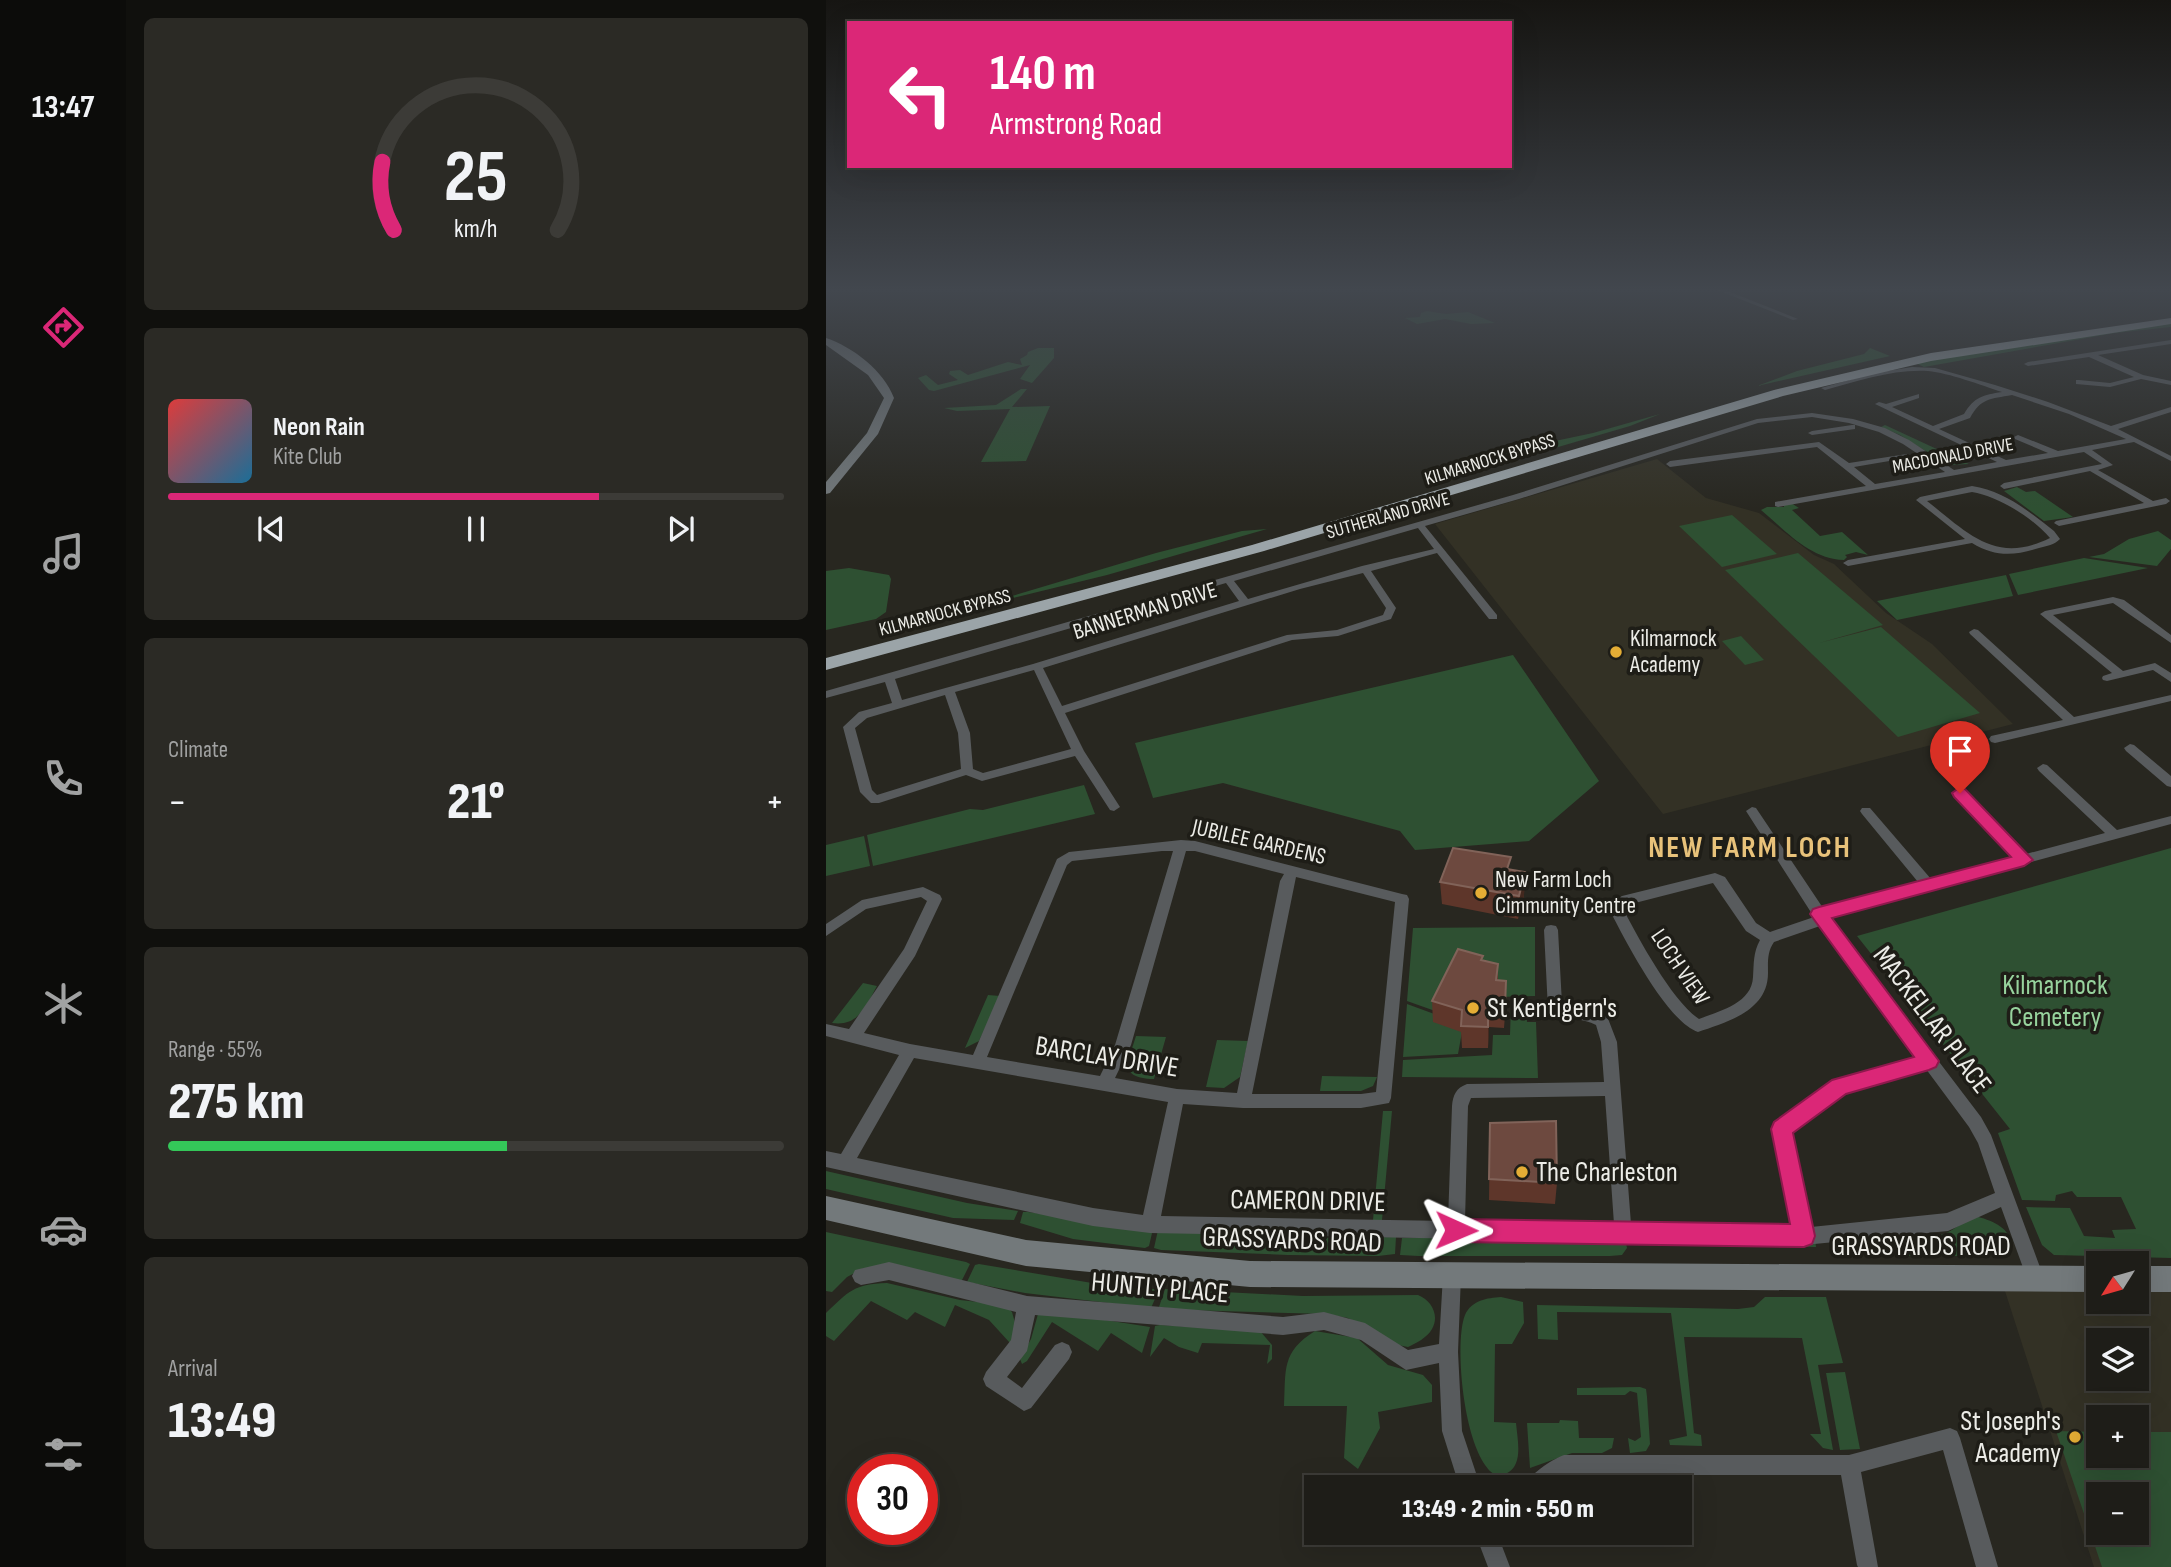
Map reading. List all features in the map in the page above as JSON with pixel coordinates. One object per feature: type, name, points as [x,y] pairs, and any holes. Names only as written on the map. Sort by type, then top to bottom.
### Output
[{"type":"highway","name":"KILMARNOCK BYPASS","points":[[826,654],[1254,541],[1847,369],[1878,363]]},
{"type":"highway","name":"KILMARNOCK BYPASS","points":[[826,664],[1247,551],[1779,393],[1905,363]]},
{"type":"main road","points":[[826,490],[872,434],[889,398],[888,391],[859,363]]},
{"type":"main road","name":"GRASSYARDS ROAD","points":[[826,1208],[1026,1253],[1250,1274],[2086,1279]]},
{"type":"main road","points":[[2149,1279],[2171,1279]]},
{"type":"street","points":[[2028,364],[2033,363]]},
{"type":"street","points":[[2109,363],[2141,377],[2171,383]]},
{"type":"street","points":[[1825,387],[1864,377],[1926,368],[2014,393],[2109,429],[2171,459]]},
{"type":"street","points":[[2079,382],[2103,386],[2141,377]]},
{"type":"street","points":[[1932,429],[1968,415],[1974,403],[1981,399],[2014,393]]},
{"type":"street","points":[[1916,396],[1882,406],[2004,462]]},
{"type":"street","points":[[2109,429],[2171,409]]},
{"type":"street","name":"SUTHERLAND DRIVE","points":[[826,695],[1516,497],[1757,421],[1782,416],[1812,415],[1882,430],[1906,442],[1951,472]]},
{"type":"street","points":[[1803,424],[1812,433],[1814,441],[1874,487]]},
{"type":"street","points":[[1812,433],[1852,427]]},
{"type":"street","points":[[2018,437],[2056,453]]},
{"type":"street","name":"MACDONALD DRIVE","points":[[1778,504],[2134,440]]},
{"type":"street","points":[[1670,464],[1819,444]]},
{"type":"street","points":[[2004,486],[2093,470],[2109,463],[2084,448]]},
{"type":"street","points":[[1848,466],[1904,456]]},
{"type":"street","points":[[2093,470],[2152,504]]},
{"type":"street","points":[[1931,477],[1953,493]]},
{"type":"street","points":[[2020,483],[2030,490]]},
{"type":"street","points":[[1987,490],[2001,496],[2052,533],[2055,539],[2002,552],[1974,540],[1920,500],[1953,493],[1987,490]]},
{"type":"street","points":[[2059,523],[2166,501]]},
{"type":"street","points":[[2074,520],[2084,527]]},
{"type":"street","points":[[1419,524],[1493,617]]},
{"type":"street","points":[[1848,563],[1974,540]]},
{"type":"street","name":"BANNERMAN DRIVE","points":[[967,771],[874,800],[866,792],[849,727],[863,716],[898,704],[1037,666],[1365,568],[1439,550]]},
{"type":"street","points":[[1058,711],[1291,638],[1338,633],[1387,617],[1391,608],[1365,568]]},
{"type":"street","points":[[1228,580],[1246,603]]},
{"type":"street","points":[[2121,675],[2045,614],[2113,600],[2120,602],[2171,640]]},
{"type":"street","points":[[1974,632],[2070,720]]},
{"type":"street","points":[[2107,678],[2171,662]]},
{"type":"street","points":[[1037,666],[1078,751],[1114,807]]},
{"type":"street","points":[[2155,666],[2171,679]]},
{"type":"street","points":[[888,677],[898,704]]},
{"type":"street","points":[[949,691],[964,733],[967,771],[982,777],[1078,751]]},
{"type":"street","points":[[1995,739],[2171,698]]},
{"type":"street","points":[[2130,748],[2171,783]]},
{"type":"street","points":[[2043,768],[2115,835]]},
{"type":"street","points":[[1960,793],[2024,860]]},
{"type":"street","name":"MACKELLAR PLACE","points":[[1752,811],[1821,917],[1975,1122],[1985,1140],[2035,1278]]},
{"type":"street","points":[[1866,811],[1928,885]]},
{"type":"street","points":[[1769,938],[1821,917],[1928,885],[2171,820]]},
{"type":"street","points":[[1104,1084],[1123,1045],[1181,845]]},
{"type":"street","name":"JUBILEE GARDENS","points":[[977,1063],[1064,860],[1082,853],[1181,845],[1208,848],[1402,899],[1383,1098]]},
{"type":"street","points":[[1243,1101],[1287,881],[1293,870]]},
{"type":"street","name":"LOCH VIEW","points":[[1715,878],[1720,881],[1751,927],[1769,938],[1763,945],[1758,963],[1760,986],[1756,998],[1745,1007],[1698,1026],[1690,1024],[1674,1004],[1615,907],[1627,900],[1715,878]]},
{"type":"street","points":[[826,930],[862,905],[923,892],[935,899],[910,951],[853,1036]]},
{"type":"street","points":[[1551,930],[1555,1010],[1586,1013],[1602,1021],[1609,1042],[1623,1232]]},
{"type":"street","name":"BARCLAY DRIVE","points":[[826,1030],[910,1051],[1177,1096],[1243,1101],[1362,1101],[1383,1098]]},
{"type":"street","points":[[845,1163],[910,1051]]},
{"type":"street","points":[[1804,1236],[1781,1129],[1840,1087],[1929,1061]]},
{"type":"street","points":[[1456,1230],[1460,1106],[1461,1097],[1466,1091],[1612,1089]]},
{"type":"street","points":[[1150,1224],[1177,1096]]},
{"type":"street","name":"CAMERON DRIVE","points":[[826,1159],[1093,1217],[1150,1224],[1804,1236],[1948,1222],[2005,1197]]},
{"type":"street","name":"HUNTLY PLACE","points":[[861,1276],[889,1271],[1027,1305],[1283,1325],[1324,1321],[1366,1332],[1406,1360],[1448,1352]]},
{"type":"street","points":[[1452,1275],[1448,1352],[1452,1431],[1467,1475]]},
{"type":"street","points":[[1027,1305],[1020,1344],[993,1379],[1024,1401],[1062,1352]]},
{"type":"street","points":[[1551,1475],[1564,1465],[1849,1465],[1950,1437],[1987,1567]]},
{"type":"street","points":[[1849,1465],[1868,1565]]},
{"type":"street","points":[[1491,1545],[1499,1567]]},
{"type":"shaded area","points":[[1657,459],[1706,498],[1759,513],[1814,555],[1834,564],[1886,613],[1932,644],[2013,724],[1663,814],[1435,524]]},
{"type":"shaded area","name":"St Joseph's Academy","points":[[2171,1280],[2171,1567],[2094,1567],[2087,1545],[2149,1545],[2149,1482],[2086,1482],[2086,1542],[2004,1288],[2086,1284],[2086,1314],[2149,1314],[2149,1281]]},
{"type":"green space","points":[[1005,363],[1049,363],[1032,383],[1020,379],[1030,365],[934,391],[929,390],[918,378],[926,375],[938,385],[958,380],[949,374],[950,371],[960,370],[968,375]]},
{"type":"green space","points":[[1828,363],[1858,363],[1757,386]]},
{"type":"green space","points":[[1915,363],[1946,363],[1924,367]]},
{"type":"green space","points":[[1021,389],[1027,389],[1012,407],[1050,406],[1026,461],[981,462],[1010,409],[957,411],[944,408],[996,405]]},
{"type":"green space","points":[[1660,414],[1630,426],[1442,481],[1442,478],[1507,451],[1593,433]]},
{"type":"green space","points":[[1885,425],[1969,464],[1948,465],[1900,435],[1881,427]]},
{"type":"green space","points":[[2017,487],[2026,492],[2035,491],[2073,517],[2044,521],[2004,491]]},
{"type":"green space","points":[[1791,503],[1799,508],[1792,510],[1820,536],[1842,532],[1868,555],[1856,552],[1845,555],[1847,557],[1844,560],[1820,555],[1799,542],[1761,510],[1767,507],[1784,507],[1784,504]]},
{"type":"green space","points":[[1732,515],[1777,554],[1722,567],[1679,526]]},
{"type":"green space","points":[[1267,529],[1107,575],[972,608],[1156,553],[1242,531]]},
{"type":"green space","points":[[2158,531],[2171,540],[2171,549],[2157,566],[2089,557],[2104,554],[2129,539]]},
{"type":"green space","points":[[1798,553],[1883,625],[1819,643],[1881,627],[1980,713],[1898,737],[1725,570]]},
{"type":"green space","points":[[2084,558],[2148,568],[2018,595],[2009,574]]},
{"type":"green space","points":[[849,568],[889,575],[891,579],[886,612],[876,619],[826,630],[826,571]]},
{"type":"green space","points":[[2006,575],[2013,596],[1897,620],[1877,601]]},
{"type":"green space","points":[[1741,636],[1764,660],[1745,665],[1722,641]]},
{"type":"green space","points":[[1513,655],[1599,781],[1529,841],[1415,850],[1400,831],[1223,783],[1153,798],[1135,743]]},
{"type":"green space","points":[[1084,785],[1095,814],[873,866],[867,835],[970,809],[983,810]]},
{"type":"green space","points":[[864,836],[870,866],[826,876],[826,845]]},
{"type":"green space","name":"Kilmarnock Cemetery","points":[[2171,848],[2171,1258],[2149,1257],[2149,1251],[2086,1251],[2086,1256],[2054,1255],[2042,1245],[2026,1207],[2070,1208],[2084,1236],[2115,1238],[2112,1230],[2136,1229],[2121,1197],[2077,1197],[2072,1191],[2056,1195],[2055,1201],[2022,1200],[1998,1133],[2010,1129],[1857,936]]},
{"type":"green space","points":[[1535,927],[1535,996],[1496,997],[1438,1012],[1407,1001],[1413,928]]},
{"type":"green space","points":[[863,983],[877,986],[865,1008],[848,1022],[832,1023]]},
{"type":"green space","points":[[988,995],[1000,996],[979,1041],[965,1048]]},
{"type":"green space","points":[[1407,1004],[1437,1015],[1462,1032],[1458,1054],[1403,1057]]},
{"type":"green space","points":[[1511,1005],[1526,1005],[1527,1022],[1536,1022],[1538,1078],[1402,1077],[1403,1060],[1492,1055],[1493,1035],[1510,1035]]},
{"type":"green space","points":[[1136,1036],[1166,1037],[1154,1079],[1135,1076],[1130,1072],[1129,1061]]},
{"type":"green space","points":[[1217,1040],[1248,1041],[1240,1077],[1224,1088],[1206,1087]]},
{"type":"green space","points":[[1322,1076],[1377,1077],[1373,1086],[1361,1091],[1320,1091]]},
{"type":"green space","points":[[1383,1111],[1392,1111],[1382,1220],[1373,1220]]},
{"type":"green space","points":[[826,1171],[967,1203],[1018,1211],[1014,1220],[953,1218],[826,1189]]},
{"type":"green space","points":[[1023,1212],[1153,1229],[1149,1246],[1145,1248],[1073,1239],[1020,1223]]},
{"type":"green space","points":[[1975,1216],[1997,1224],[2007,1233],[2010,1239],[2006,1255],[1998,1256],[1994,1249],[1984,1251],[1986,1256],[1910,1256],[1836,1248],[1834,1238],[1854,1239],[1860,1243],[1919,1240],[1942,1235]]},
{"type":"green space","points":[[1158,1230],[1300,1238],[1396,1237],[1395,1254],[1288,1255],[1161,1250],[1154,1248]]},
{"type":"green space","points":[[826,1232],[970,1264],[961,1282],[864,1268],[847,1277],[832,1292],[826,1291]]},
{"type":"green space","points":[[1402,1238],[1625,1238],[1627,1248],[1622,1255],[1610,1256],[1419,1256],[1400,1255]]},
{"type":"green space","points":[[1633,1238],[1666,1238],[1673,1243],[1714,1243],[1815,1238],[1816,1247],[1632,1245]]},
{"type":"green space","points":[[975,1265],[1098,1284],[1154,1289],[1158,1292],[1151,1308],[1025,1293],[967,1282]]},
{"type":"green space","points":[[887,1283],[960,1300],[1005,1305],[1012,1312],[1019,1337],[1010,1343],[989,1320],[955,1305],[945,1327],[915,1312],[907,1320],[871,1301],[834,1341],[826,1336],[826,1313],[841,1299],[859,1287]]},
{"type":"green space","points":[[1165,1289],[1303,1296],[1418,1295],[1430,1304],[1435,1318],[1427,1335],[1408,1347],[1393,1344],[1348,1318],[1326,1314],[1159,1307]]},
{"type":"green space","points":[[1501,1297],[1523,1302],[1524,1323],[1512,1344],[1495,1344],[1494,1422],[1516,1423],[1518,1448],[1516,1463],[1507,1473],[1501,1475],[1487,1467],[1477,1450],[1470,1428],[1461,1376],[1460,1351],[1465,1315],[1472,1306],[1490,1298]]},
{"type":"green space","points":[[1765,1297],[1826,1297],[1843,1363],[1818,1365],[1833,1450],[1823,1448],[1810,1434],[1821,1434],[1802,1338],[1684,1337],[1694,1433],[1701,1435],[1702,1446],[1670,1445],[1669,1440],[1687,1436],[1671,1313],[1557,1312],[1558,1340],[1538,1339],[1537,1305],[1738,1309],[1754,1307]]},
{"type":"green space","points":[[1038,1314],[1073,1315],[1150,1327],[1142,1353],[1111,1333],[1098,1351],[1052,1322],[1027,1361],[1022,1364],[1020,1359],[1031,1339]]},
{"type":"green space","points":[[1155,1326],[1260,1331],[1272,1345],[1272,1359],[1267,1364],[1270,1345],[1202,1343],[1198,1353],[1179,1347],[1164,1338],[1150,1357]]},
{"type":"green space","points":[[1315,1331],[1357,1338],[1388,1365],[1423,1375],[1432,1385],[1432,1402],[1378,1412],[1380,1428],[1358,1469],[1344,1458],[1347,1406],[1284,1406],[1286,1372],[1291,1354]]},
{"type":"green space","points":[[1845,1372],[1860,1449],[1840,1450],[1826,1373]]},
{"type":"green space","points":[[1577,1388],[1646,1389],[1650,1444],[1646,1451],[1630,1453],[1628,1438],[1635,1441],[1641,1437],[1637,1393],[1630,1391],[1625,1395],[1577,1395]]},
{"type":"green space","points":[[1560,1420],[1578,1421],[1579,1438],[1614,1438],[1612,1448],[1602,1453],[1572,1453],[1530,1468],[1527,1423],[1559,1423]]},
{"type":"green space","points":[[2056,1431],[2086,1432],[2086,1468],[2149,1468],[2149,1432],[2171,1432],[2171,1567],[2102,1567],[2095,1545],[2149,1545],[2149,1482],[2086,1482],[2086,1520]]},
{"type":"building","points":[[1453,848],[1511,857],[1507,869],[1525,872],[1519,896],[1440,882]]},
{"type":"building","points":[[1458,949],[1483,956],[1481,960],[1498,964],[1496,980],[1506,981],[1505,1006],[1488,1006],[1488,1027],[1461,1026],[1462,1010],[1432,1001]]},
{"type":"building","name":"The Charleston","points":[[1556,1121],[1557,1183],[1489,1179],[1490,1123]]},
{"type":"place","name":"Kilmarnock Academy","points":[[1616,652]]},
{"type":"place","name":"New Farm Loch Cimmunity Centre","points":[[1481,893]]},
{"type":"place","name":"St Kentigern's","points":[[1473,1008]]},
{"type":"place","name":"The Charleston","points":[[1522,1172]]},
{"type":"place","name":"St Joseph's Academy","points":[[2075,1437]]},
{"type":"district","name":"NEW FARM LOCH","points":[[1750,848]]},
{"type":"route","points":[[1456,1230],[1804,1236],[1781,1129],[1840,1087],[1929,1061],[1819,914],[2024,860],[1960,793]]}]
